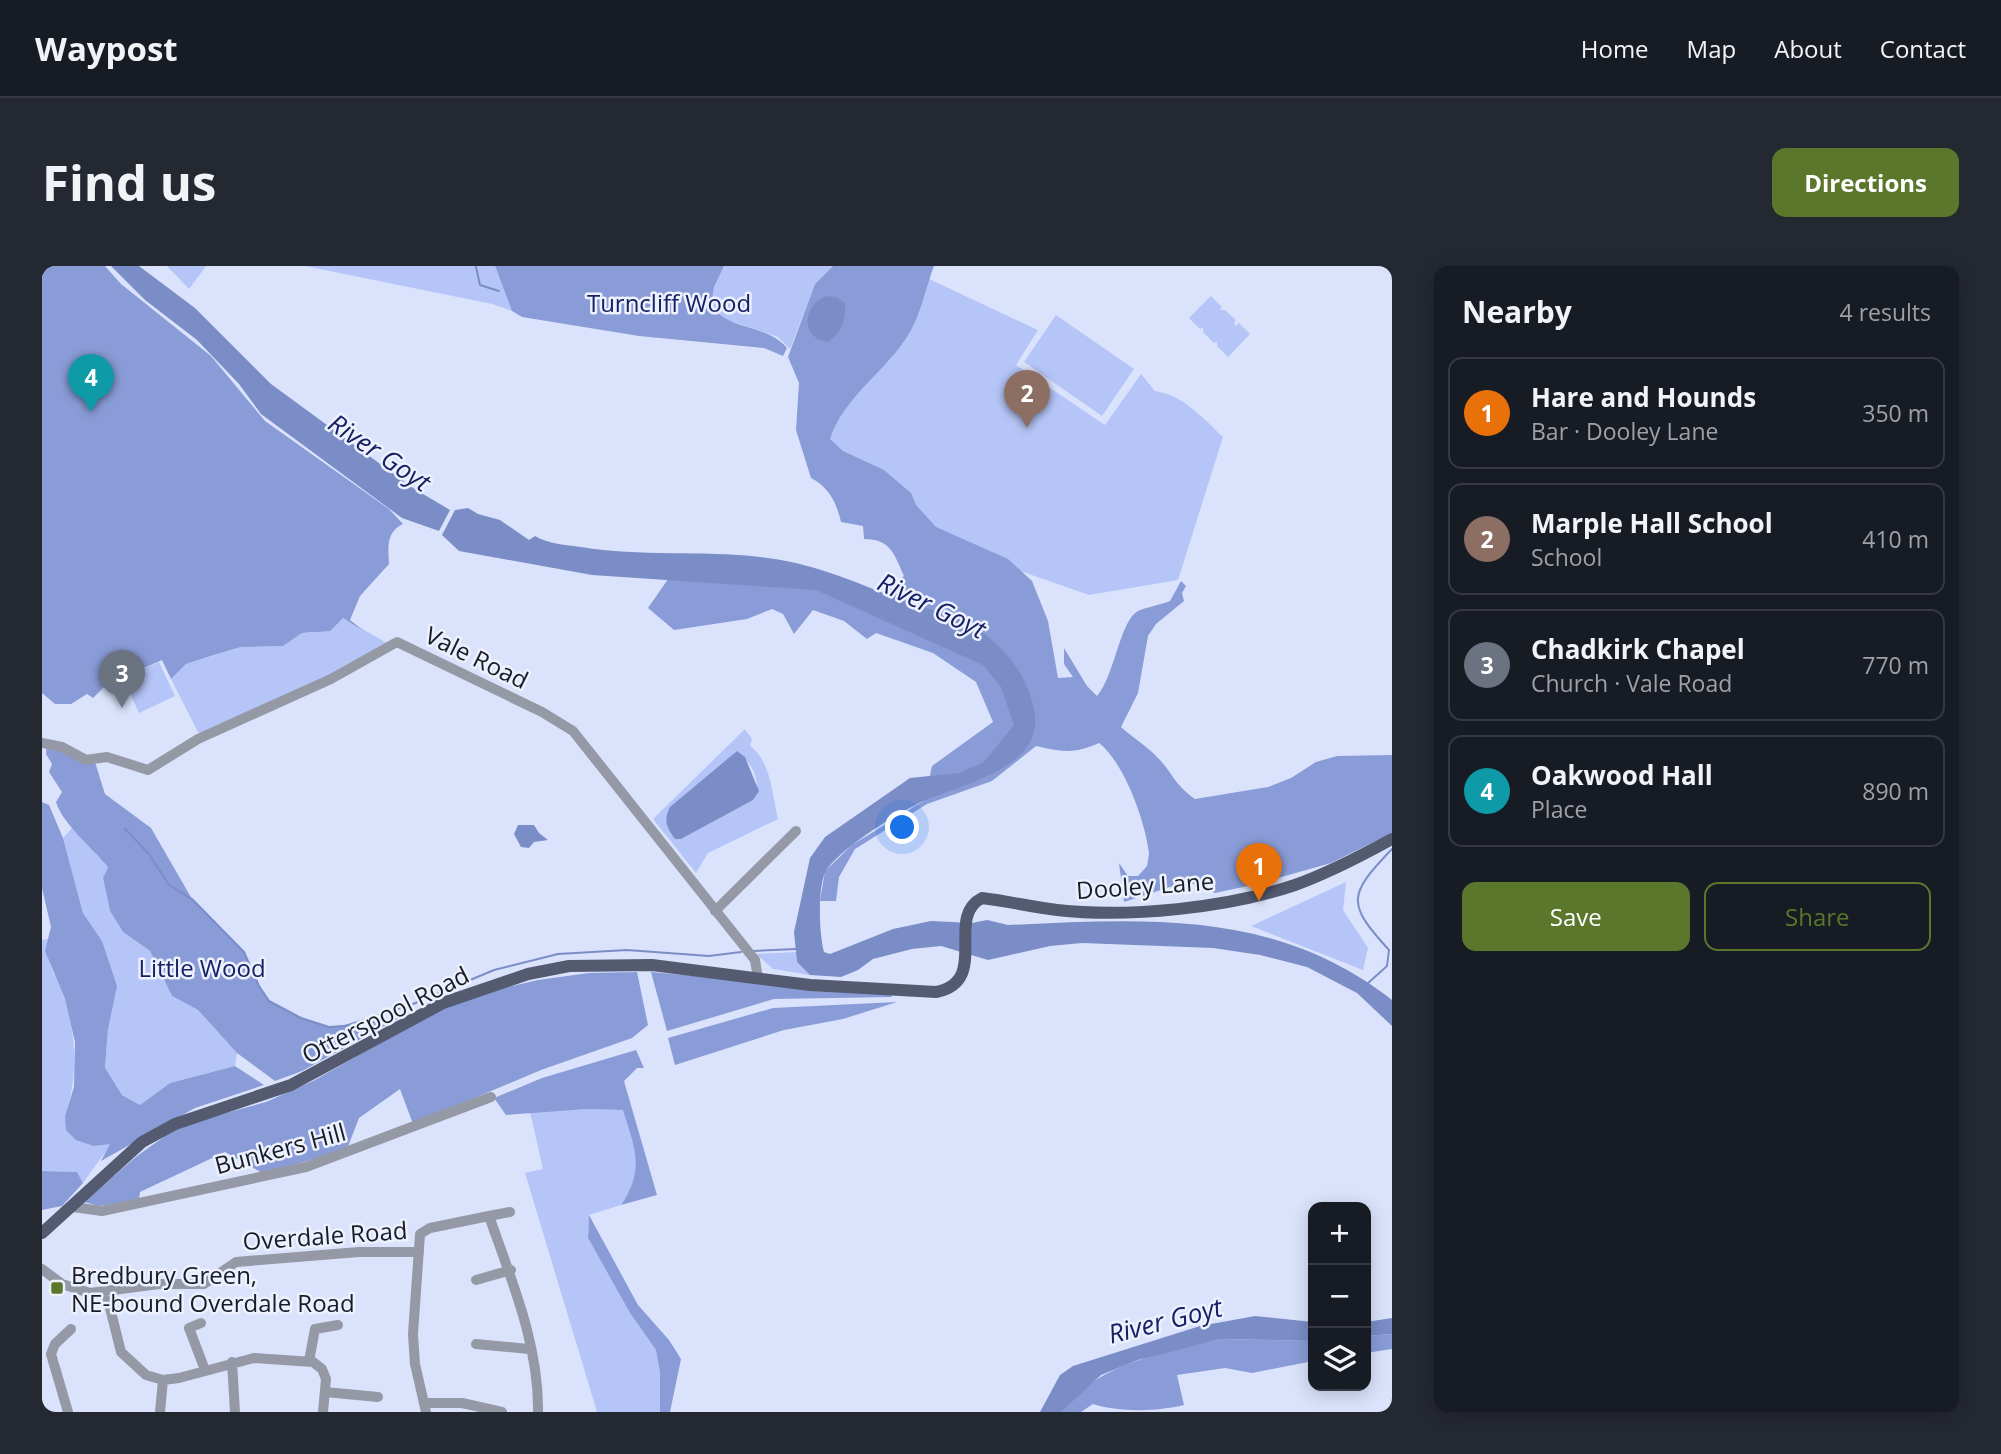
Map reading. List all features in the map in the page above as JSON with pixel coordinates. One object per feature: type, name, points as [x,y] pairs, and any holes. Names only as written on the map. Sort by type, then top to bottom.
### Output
[{"type":"main road","name":"Dooley Lane","points":[[957,983],[965,965],[967,922],[973,903],[982,898],[1078,911],[1212,904],[1294,885],[1352,861],[1392,839]]},
{"type":"main road","name":"Otterspool Road","points":[[42,1233],[142,1142],[175,1124],[290,1085],[443,1003],[488,986],[569,967],[614,964],[652,964],[814,985],[927,993],[948,990],[957,983]]},
{"type":"street","name":"Vale Road","points":[[42,743],[62,747],[86,760],[107,757],[148,770],[198,739],[331,678],[397,642],[542,712],[572,731],[755,960],[758,978]]},
{"type":"street","points":[[715,911],[796,831]]},
{"type":"street","name":"Bunkers Hill","points":[[73,1207],[102,1211],[306,1167],[491,1097]]},
{"type":"street","points":[[510,1212],[489,1216],[511,1270],[538,1395],[538,1412]]},
{"type":"street","name":"Overdale Road","points":[[42,1269],[62,1284],[77,1290],[106,1292],[159,1284],[204,1284],[236,1262],[359,1252],[419,1252],[418,1239],[423,1231],[489,1216]]},
{"type":"street","points":[[419,1252],[413,1342],[425,1408],[462,1404],[502,1412]]},
{"type":"street","points":[[476,1280],[511,1270]]},
{"type":"street","points":[[106,1292],[121,1352],[138,1370],[163,1380],[254,1358],[309,1361],[318,1364],[324,1372],[323,1412]]},
{"type":"street","points":[[201,1323],[190,1328],[205,1370]]},
{"type":"street","points":[[309,1361],[315,1329],[338,1325]]},
{"type":"street","points":[[68,1412],[51,1354],[54,1344],[71,1329]]},
{"type":"street","points":[[476,1344],[529,1349]]},
{"type":"street","points":[[232,1362],[234,1412]]},
{"type":"street","points":[[160,1412],[163,1380]]},
{"type":"street","points":[[325,1392],[378,1397]]},
{"type":"shaded area","points":[[111,266],[139,266],[195,308],[271,384],[413,488],[450,510],[439,531],[402,518],[261,414],[239,384],[197,340],[145,300]]},
{"type":"shaded area","points":[[167,266],[206,266],[189,289]]},
{"type":"shaded area","points":[[305,266],[495,266],[512,311],[492,304]]},
{"type":"shaded area","points":[[724,266],[833,266],[815,284],[790,349],[778,337],[719,317],[711,306],[714,287]]},
{"type":"shaded area","points":[[927,278],[1038,330],[1016,365],[1105,425],[1141,374],[1155,391],[1184,402],[1223,437],[1178,580],[1089,595],[951,547],[833,444],[828,435],[837,416]]},
{"type":"shaded area","points":[[827,296],[836,297],[845,303],[842,325],[828,342],[812,335],[808,320],[813,306]]},
{"type":"shaded area","points":[[1211,296],[1222,307],[1220,310],[1225,310],[1236,320],[1236,326],[1239,323],[1250,334],[1228,357],[1217,346],[1217,341],[1214,343],[1203,332],[1203,327],[1200,329],[1189,318]]},
{"type":"shaded area","points":[[1056,315],[1134,369],[1102,416],[1024,362]]},
{"type":"shaded area","points":[[468,508],[478,514],[500,520],[529,540],[535,536],[557,544],[626,552],[760,557],[813,567],[959,618],[991,639],[1012,661],[1027,687],[1035,716],[1033,734],[1025,749],[996,772],[902,812],[859,840],[835,860],[824,876],[820,897],[824,952],[830,954],[893,929],[931,921],[972,923],[987,920],[1008,925],[1110,921],[1209,926],[1256,935],[1303,949],[1348,970],[1392,1000],[1392,1026],[1357,993],[1307,967],[1260,955],[1213,948],[1082,943],[1050,946],[988,960],[941,946],[912,949],[873,959],[858,970],[841,977],[810,975],[797,962],[794,932],[810,858],[825,837],[910,778],[959,773],[984,762],[1014,725],[1001,687],[983,665],[816,590],[592,575],[459,551],[442,535],[455,510]]},
{"type":"shaded area","points":[[343,618],[387,643],[314,683],[199,734],[171,679],[186,664],[241,647],[283,646],[302,633],[313,633]]},
{"type":"shaded area","points":[[159,662],[175,696],[139,713],[123,678]]},
{"type":"shaded area","points":[[745,729],[752,739],[750,746],[767,769],[778,819],[708,853],[696,873],[653,819]],"holes":[[[736,751],[747,761],[756,780],[757,787],[752,800],[681,839],[675,839]]]},
{"type":"shaded area","points":[[737,751],[745,757],[759,791],[753,800],[681,839],[675,839],[667,824],[670,807]]},
{"type":"shaded area","points":[[518,825],[534,825],[548,840],[534,842],[529,848],[521,847],[514,834]]},
{"type":"shaded area","points":[[72,828],[108,867],[103,878],[110,911],[123,932],[150,951],[172,996],[198,1010],[237,1053],[235,1066],[170,1083],[140,1105],[122,1095],[105,1069],[108,1029],[102,941],[83,913],[63,838]]},
{"type":"shaded area","points":[[1346,882],[1343,910],[1368,948],[1363,970],[1251,926]]},
{"type":"shaded area","points":[[48,939],[48,955],[65,1000],[74,1044],[74,1073],[65,1116],[111,1144],[83,1183],[77,1172],[42,1171],[42,940]]},
{"type":"shaded area","points":[[796,952],[797,962],[810,975],[773,969],[756,954]]},
{"type":"shaded area","points":[[624,1110],[632,1136],[636,1159],[633,1181],[621,1205],[589,1215],[588,1238],[630,1313],[656,1350],[660,1373],[660,1412],[597,1412],[525,1173],[543,1169],[530,1112]]},
{"type":"shaded area","points":[[1255,1316],[1308,1321],[1308,1341],[1221,1339],[1138,1360],[1101,1375],[1061,1412],[1040,1412],[1060,1375],[1073,1366],[1200,1326]]},
{"type":"shaded area","points":[[1392,1318],[1392,1334],[1371,1336],[1371,1321]]},
{"type":"green space","points":[[42,266],[105,266],[121,284],[211,356],[265,421],[389,509],[403,524],[393,531],[391,536],[389,564],[360,596],[350,620],[364,631],[343,618],[330,631],[302,633],[283,646],[241,647],[186,664],[171,679],[162,660],[119,679],[108,691],[105,686],[93,698],[87,694],[71,704],[55,704],[42,693]]},
{"type":"green space","name":"Turncliff Wood","points":[[495,266],[724,266],[714,287],[711,306],[728,320],[769,335],[787,348],[783,356],[764,348],[639,336],[522,317],[512,311]]},
{"type":"green space","points":[[833,266],[934,266],[910,332],[845,410],[830,439],[843,451],[884,470],[911,493],[916,505],[936,527],[1008,559],[1032,581],[1048,621],[1058,678],[1073,677],[1064,664],[1064,648],[1087,686],[1097,696],[1132,616],[1138,611],[1170,601],[1181,581],[1186,586],[1182,593],[1184,601],[1156,624],[1148,636],[1138,693],[1121,727],[1154,754],[1178,784],[1195,799],[1268,787],[1291,778],[1316,762],[1337,756],[1392,755],[1392,833],[1331,863],[1257,884],[1215,893],[1195,884],[1176,885],[1124,902],[1119,863],[1128,876],[1138,876],[1147,866],[1149,854],[1138,810],[1125,778],[1099,743],[1068,751],[1036,746],[992,781],[927,804],[855,849],[839,877],[836,901],[820,901],[825,871],[852,845],[925,800],[932,766],[993,722],[976,682],[933,653],[876,633],[867,639],[844,621],[813,610],[794,634],[783,614],[772,609],[747,619],[674,630],[648,608],[675,569],[720,568],[876,601],[904,576],[886,545],[864,539],[863,526],[841,522],[831,497],[823,486],[811,478],[796,430],[799,383],[788,357],[815,284]]},
{"type":"green space","name":"Little Wood","points":[[47,743],[94,759],[105,794],[151,828],[192,899],[244,952],[269,1001],[301,1018],[329,1027],[401,1017],[302,1071],[275,1081],[237,1053],[198,1010],[172,996],[150,951],[123,932],[110,911],[103,878],[108,867],[59,810],[56,802],[62,792],[49,772],[52,764],[46,754]]},
{"type":"green space","points":[[42,802],[49,805],[63,838],[83,913],[102,941],[117,986],[108,1029],[105,1068],[122,1095],[140,1105],[170,1083],[235,1066],[264,1085],[195,1108],[101,1161],[110,1144],[94,1146],[76,1140],[66,1130],[65,1116],[74,1087],[75,1042],[65,999],[45,951],[51,927],[42,888]]},
{"type":"green space","points":[[637,972],[648,1025],[632,1038],[541,1070],[413,1124],[400,1089],[359,1118],[347,1149],[264,1174],[225,1152],[140,1192],[139,1200],[99,1206],[84,1202],[137,1156],[179,1126],[266,1102],[313,1081],[437,1011],[477,994],[538,980],[589,973]]},
{"type":"green space","points":[[651,972],[891,994],[892,997],[774,999],[667,1031]]},
{"type":"green space","points":[[897,1002],[843,1019],[784,1030],[675,1065],[668,1038],[773,1008]]},
{"type":"green space","points":[[636,1050],[644,1068],[637,1068],[624,1081],[657,1195],[621,1205],[633,1180],[636,1159],[623,1110],[587,1109],[506,1115],[494,1098],[542,1078]]},
{"type":"green space","points":[[42,1171],[77,1172],[83,1183],[62,1206],[42,1210]]},
{"type":"green space","points":[[589,1215],[638,1305],[669,1340],[681,1359],[670,1412],[660,1412],[660,1373],[656,1350],[630,1313],[588,1238]]},
{"type":"green space","points":[[1392,1334],[1392,1349],[1371,1352],[1371,1336]]},
{"type":"green space","points":[[1221,1339],[1308,1341],[1308,1362],[1252,1373],[1225,1368],[1177,1375],[1184,1405],[1125,1410],[1093,1404],[1081,1412],[1061,1412],[1094,1381],[1113,1370],[1155,1355]]},
{"type":"waterway","points":[[476,267],[480,285],[499,291]]},
{"type":"waterway","points":[[125,829],[149,854],[169,885],[192,899],[244,952],[269,1001],[301,1018],[329,1027],[345,1026],[413,1004],[494,970],[558,954],[627,950],[709,956],[741,952]]},
{"type":"waterway","points":[[1367,984],[1387,966],[1389,950],[1365,921],[1359,910],[1358,899],[1360,889],[1367,878],[1392,849]]},
{"type":"waterway","points":[[754,951],[796,949]]},
{"type":"place","name":"Oakwood Hall","points":[[91,412]]},
{"type":"place","name":"Marple Hall School","points":[[1027,428]]},
{"type":"place","name":"Chadkirk Chapel","points":[[122,708]]},
{"type":"place","name":"Hare and Hounds","points":[[1259,901]]},
{"type":"place","name":"Bredbury Green, NE-bound Overdale Road","points":[[57,1288]]},
{"type":"water label","name":"River Goyt","points":[[380,452]]},
{"type":"water label","name":"River Goyt","points":[[932,605]]},
{"type":"water label","name":"River Goyt","points":[[1165,1320]]}]
